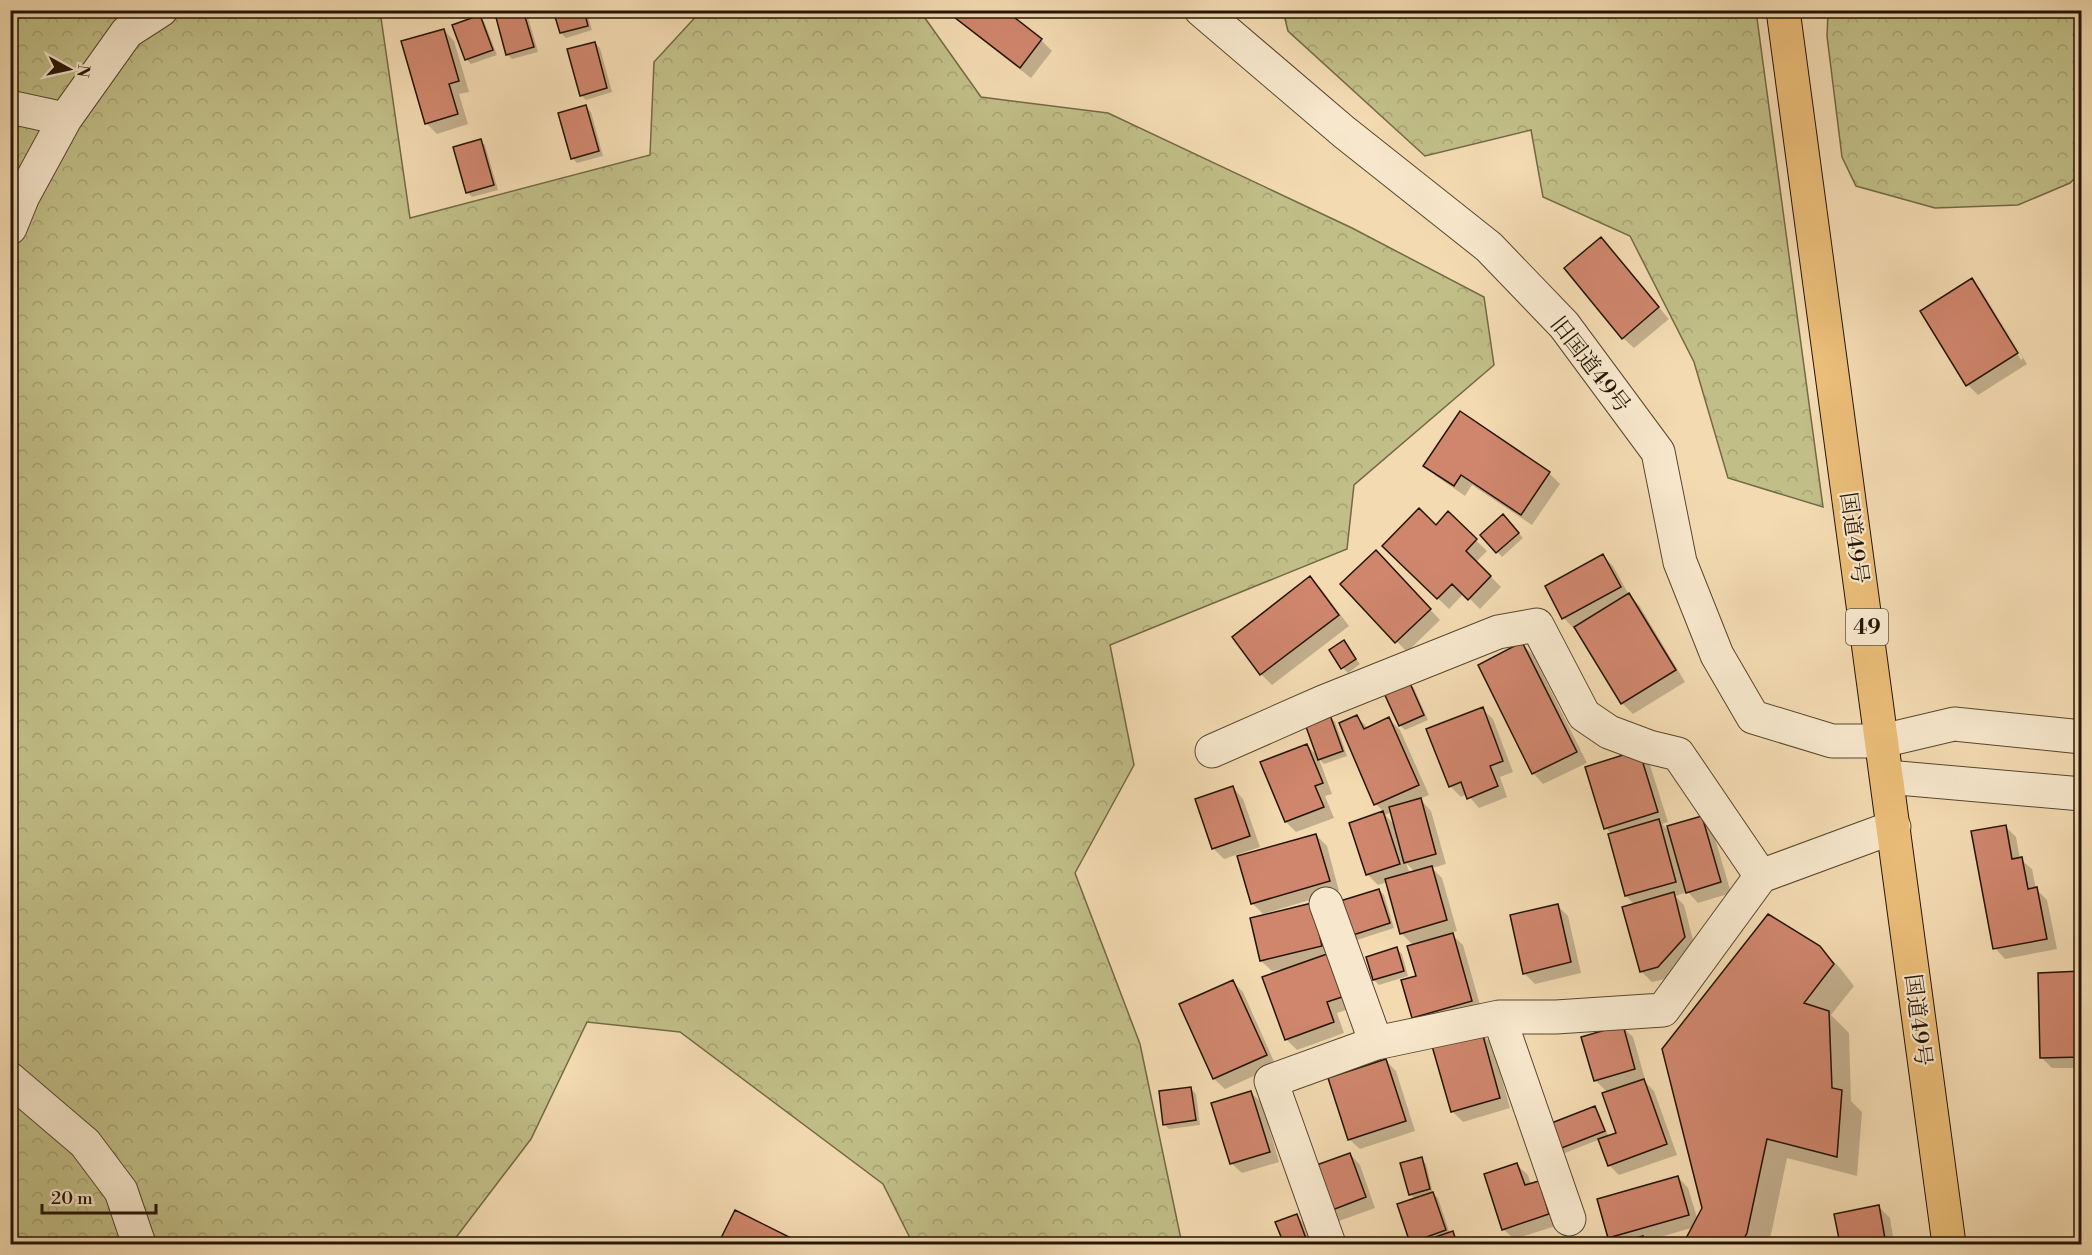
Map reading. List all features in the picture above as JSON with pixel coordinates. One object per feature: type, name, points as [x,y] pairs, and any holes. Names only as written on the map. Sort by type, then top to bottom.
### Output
[{"type":"highway","name":"国道49号","points":[[1783,10],[1949,1245]]},
{"type":"street","points":[[10,228],[23,196],[65,119],[126,32],[161,10]]},
{"type":"street","name":"旧国道49号","points":[[1201,10],[1344,132],[1489,247],[1564,325],[1658,452],[1680,562],[1717,655],[1754,717],[1832,741],[1882,741],[1954,724],[2082,737]]},
{"type":"street","points":[[10,107],[65,119]]},
{"type":"street","points":[[1212,752],[1323,702],[1498,632],[1537,625],[1584,715],[1609,732],[1649,747],[1678,754],[1761,876]]},
{"type":"street","points":[[1887,777],[2082,794]]},
{"type":"street","points":[[1329,1245],[1271,1081],[1376,1042],[1499,1017],[1556,1017],[1663,1010],[1761,876],[1894,827]]},
{"type":"street","points":[[1326,904],[1376,1042]]},
{"type":"street","points":[[1499,1017],[1569,1219]]},
{"type":"street","points":[[10,1078],[85,1143],[121,1191],[139,1245]]},
{"type":"green space","points":[[10,11],[380,11],[410,218],[650,155],[654,62],[701,11],[920,11],[981,97],[1108,113],[1352,228],[1484,297],[1494,365],[1354,485],[1347,549],[1110,645],[1134,765],[1075,873],[1140,1044],[1182,1244],[913,1244],[883,1184],[680,1032],[587,1022],[531,1139],[451,1244],[11,1244]]},
{"type":"green space","points":[[1283,11],[1756,11],[1823,507],[1728,478],[1694,362],[1630,236],[1543,197],[1531,130],[1425,156],[1288,31]]},
{"type":"green space","points":[[1828,11],[2081,11],[2081,172],[2070,183],[2018,205],[1935,208],[1856,186],[1842,157],[1827,36]]},
{"type":"building","points":[[494,10],[523,10],[534,47],[506,55]]},
{"type":"building","points":[[553,10],[584,10],[588,26],[560,33]]},
{"type":"building","points":[[945,10],[1005,10],[1042,39],[1020,68]]},
{"type":"building","points":[[480,15],[493,50],[465,60],[452,25]]},
{"type":"building","points":[[444,29],[459,81],[449,84],[458,114],[425,124],[401,41]]},
{"type":"building","points":[[595,42],[607,88],[580,96],[567,49]]},
{"type":"building","points":[[586,105],[599,151],[571,159],[558,113]]},
{"type":"building","points":[[481,139],[494,185],[466,193],[453,147]]},
{"type":"building","points":[[1601,237],[1659,307],[1622,339],[1564,268]]},
{"type":"building","points":[[1972,278],[2018,353],[1966,386],[1920,311]]},
{"type":"building","points":[[1460,411],[1550,472],[1521,515],[1461,475],[1454,486],[1423,466]]},
{"type":"building","points":[[1419,508],[1436,525],[1448,511],[1477,539],[1466,551],[1491,576],[1468,600],[1452,584],[1437,599],[1382,546]]},
{"type":"building","points":[[1503,514],[1519,533],[1496,553],[1480,535]]},
{"type":"building","points":[[1376,550],[1431,609],[1395,643],[1340,584]]},
{"type":"building","points":[[1603,554],[1621,587],[1562,619],[1545,586]]},
{"type":"building","points":[[1310,576],[1339,615],[1260,675],[1232,637]]},
{"type":"building","points":[[1629,593],[1676,670],[1621,704],[1574,627]]},
{"type":"building","points":[[1344,640],[1356,659],[1341,669],[1329,650]]},
{"type":"building","points":[[1522,642],[1577,752],[1532,774],[1478,665]]},
{"type":"building","points":[[1409,681],[1424,715],[1399,726],[1384,693]]},
{"type":"building","points":[[1483,707],[1503,761],[1490,766],[1498,786],[1467,799],[1461,782],[1449,787],[1426,729]]},
{"type":"building","points":[[1330,715],[1343,751],[1318,760],[1305,724]]},
{"type":"building","points":[[1357,715],[1364,729],[1389,717],[1419,785],[1374,805],[1339,723]]},
{"type":"building","points":[[1307,744],[1323,783],[1315,786],[1324,807],[1285,822],[1260,762]]},
{"type":"building","points":[[1639,750],[1658,812],[1604,829],[1585,767]]},
{"type":"building","points":[[1233,786],[1250,836],[1212,849],[1195,799]]},
{"type":"building","points":[[1421,798],[1436,854],[1404,863],[1389,807]]},
{"type":"building","points":[[1383,811],[1400,864],[1366,875],[1349,823]]},
{"type":"building","points":[[1702,816],[1721,882],[1686,893],[1667,826]]},
{"type":"building","points":[[1659,819],[1676,882],[1625,896],[1608,834]]},
{"type":"building","points":[[2006,825],[2012,859],[2022,857],[2028,889],[2037,887],[2047,939],[1993,949],[1971,831]]},
{"type":"building","points":[[1316,834],[1330,881],[1251,904],[1237,856]]},
{"type":"building","points":[[1432,866],[1447,920],[1400,934],[1385,879]]},
{"type":"building","points":[[1379,889],[1390,923],[1350,936],[1340,901]]},
{"type":"building","points":[[1674,892],[1685,937],[1658,967],[1640,972],[1622,907]]},
{"type":"building","points":[[1312,903],[1322,946],[1260,961],[1250,918]]},
{"type":"building","points":[[1558,904],[1571,962],[1523,974],[1510,915]]},
{"type":"building","points":[[1768,914],[1820,946],[1834,964],[1804,1003],[1829,1011],[1832,1088],[1842,1090],[1837,1157],[1767,1139],[1747,1233],[1741,1244],[1683,1244],[1702,1208],[1662,1049]]},
{"type":"building","points":[[1453,933],[1472,1001],[1412,1018],[1401,980],[1416,976],[1407,946]]},
{"type":"building","points":[[1397,947],[1404,971],[1373,980],[1366,957]]},
{"type":"building","points":[[1327,954],[1342,997],[1327,1002],[1334,1022],[1285,1040],[1262,977]]},
{"type":"building","points":[[2082,971],[2082,1021],[2079,1022],[2081,1057],[2040,1058],[2038,973]]},
{"type":"building","points":[[1233,980],[1267,1055],[1213,1079],[1179,1004]]},
{"type":"building","points":[[1623,1025],[1635,1069],[1594,1081],[1581,1037]]},
{"type":"building","points":[[1482,1032],[1500,1098],[1451,1112],[1432,1046]]},
{"type":"building","points":[[1386,1059],[1406,1121],[1348,1140],[1328,1078]]},
{"type":"building","points":[[1644,1079],[1667,1144],[1608,1166],[1598,1139],[1616,1133],[1602,1093]]},
{"type":"building","points":[[1191,1087],[1196,1120],[1163,1125],[1159,1091]]},
{"type":"building","points":[[1251,1091],[1270,1152],[1230,1164],[1211,1103]]},
{"type":"building","points":[[1595,1106],[1605,1131],[1559,1149],[1549,1124]]},
{"type":"building","points":[[1350,1153],[1366,1197],[1327,1212],[1311,1167]]},
{"type":"building","points":[[1422,1157],[1430,1189],[1409,1195],[1400,1163]]},
{"type":"building","points":[[1517,1163],[1525,1185],[1539,1181],[1549,1214],[1502,1230],[1484,1174]]},
{"type":"building","points":[[1678,1176],[1689,1215],[1608,1238],[1597,1199]]},
{"type":"building","points":[[1433,1192],[1446,1230],[1410,1243],[1397,1204]]},
{"type":"building","points":[[1879,1205],[1886,1244],[1840,1244],[1834,1214]]},
{"type":"building","points":[[735,1210],[803,1244],[718,1244]]},
{"type":"building","points":[[1297,1214],[1308,1244],[1284,1244],[1275,1222]]},
{"type":"building","points":[[1453,1231],[1457,1244],[1415,1244]]},
{"type":"building","points":[[1643,1236],[1646,1244],[1615,1244]]},
{"type":"building","points":[[1562,1240],[1563,1244],[1544,1244]]}]
